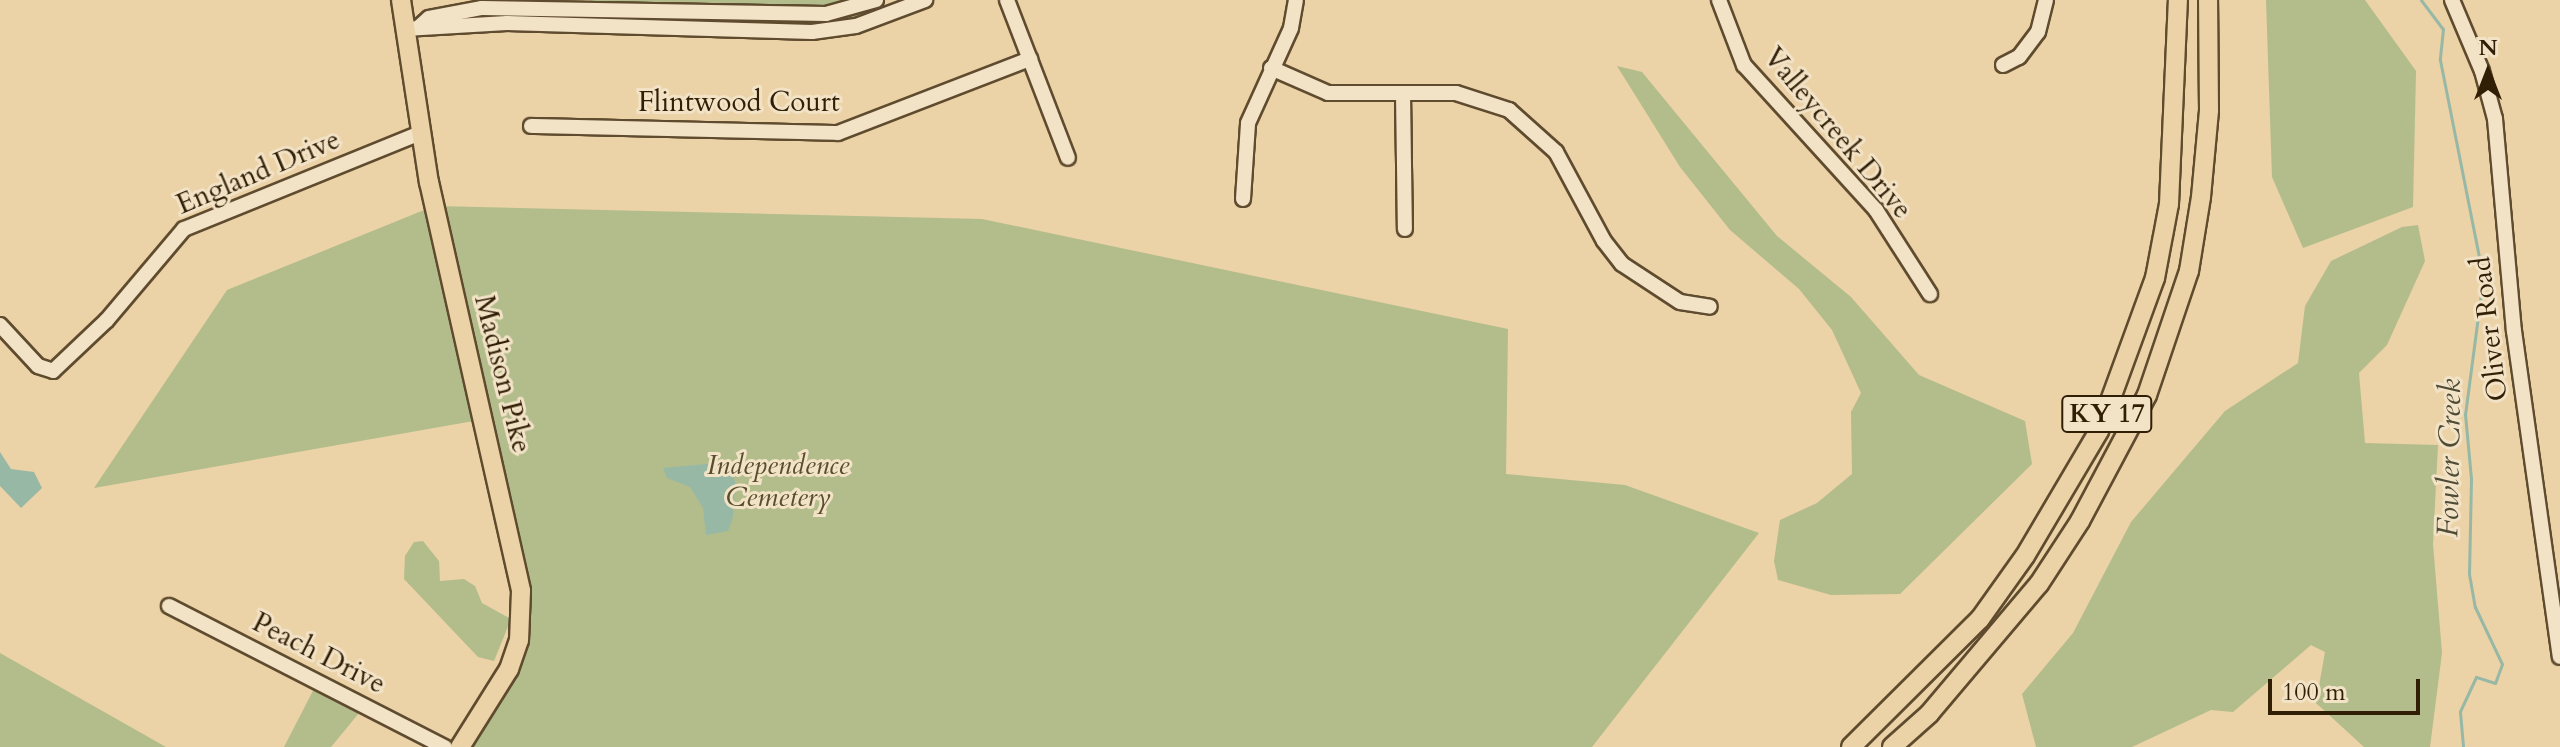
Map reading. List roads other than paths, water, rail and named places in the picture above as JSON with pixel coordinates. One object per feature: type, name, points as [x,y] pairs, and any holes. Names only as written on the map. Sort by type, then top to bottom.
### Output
[{"type":"main road","name":"Madison Pike","points":[[401,0],[413,27],[421,133],[517,558],[523,608],[509,669],[460,747]]},
{"type":"main road","name":"KY 17","points":[[1851,747],[1980,619],[2033,544],[2099,431],[2155,278],[2169,204],[2178,0]]},
{"type":"main road","name":"KY 17","points":[[1892,747],[1929,714],[2039,584],[2080,521],[2147,395],[2189,271],[2201,197],[2209,110],[2208,0]]},
{"type":"street","points":[[413,27],[429,18],[505,3],[826,14],[876,0]]},
{"type":"street","points":[[413,27],[434,30],[507,23],[812,32],[856,26],[925,0]]},
{"type":"street","points":[[1007,0],[1068,158]]},
{"type":"street","points":[[1243,199],[1248,123],[1291,28],[1296,0]]},
{"type":"street","name":"Valleycreek Drive","points":[[1719,0],[1744,65],[1876,210],[1930,294]]},
{"type":"street","points":[[2003,65],[2019,57],[2038,32],[2046,0]]},
{"type":"street","name":"Oliver Road","points":[[2452,0],[2482,71],[2495,119],[2515,345],[2560,657]]},
{"type":"street","points":[[505,3],[507,23]]},
{"type":"street","name":"Flintwood Court","points":[[531,126],[838,133],[1030,59]]},
{"type":"street","points":[[1271,68],[1328,93],[1456,93],[1509,110],[1556,152],[1604,241],[1622,264],[1680,302],[1710,307]]},
{"type":"street","points":[[1403,93],[1405,229]]},
{"type":"street","name":"England Drive","points":[[0,325],[38,366],[53,371],[107,320],[184,229],[421,133]]},
{"type":"street","name":"Peach Drive","points":[[169,606],[445,747]]},
{"type":"waterway","name":"Fowler Creek","points":[[2421,0],[2443,29],[2440,60],[2483,278],[2465,414],[2471,479],[2469,574],[2475,607],[2502,664],[2495,683],[2476,677],[2460,712],[2463,747]]},
{"type":"park label","name":"Independence Cemetery","points":[[778,481]]}]
